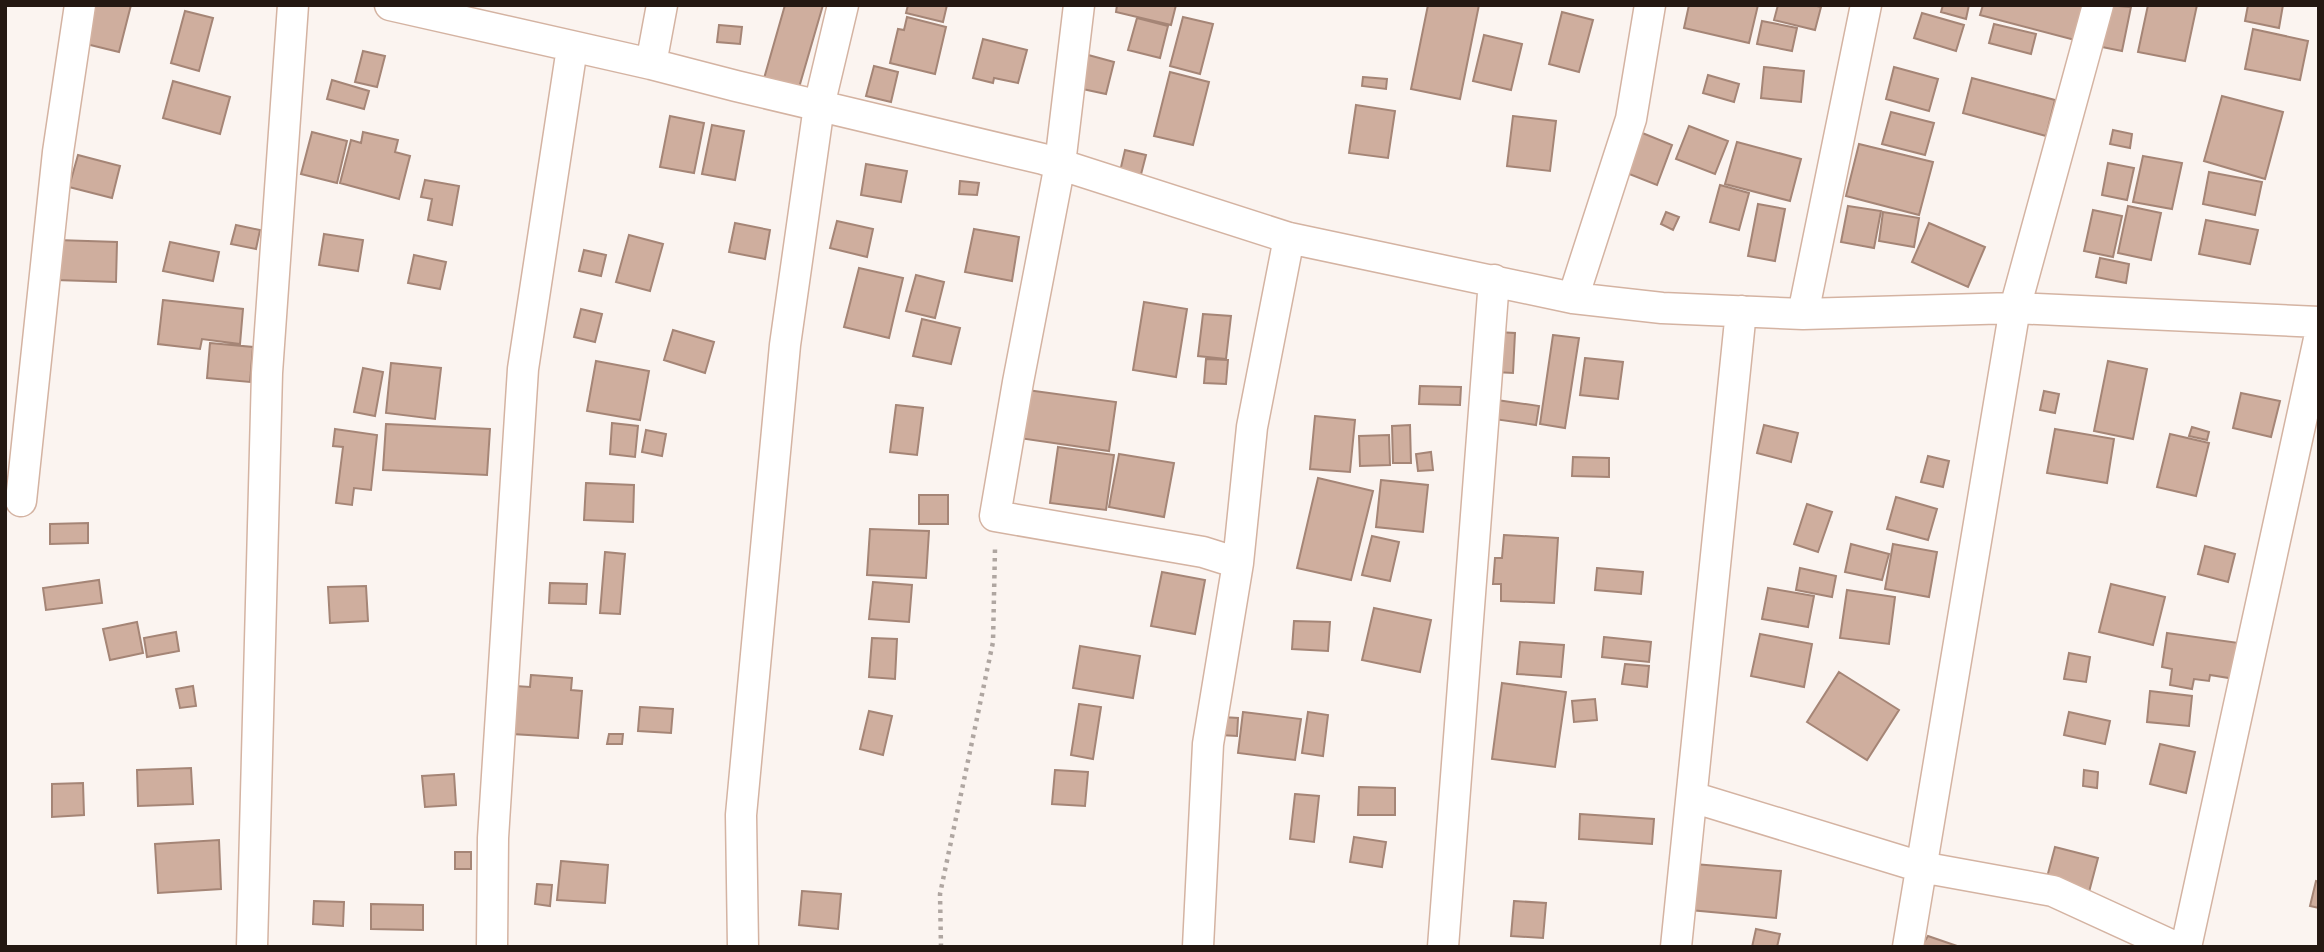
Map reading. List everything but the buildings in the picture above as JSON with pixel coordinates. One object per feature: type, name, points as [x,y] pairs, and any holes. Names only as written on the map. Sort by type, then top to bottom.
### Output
[{"type":"street","points":[[21,501],[58,152],[80,5]]},
{"type":"street","points":[[252,947],[267,373],[293,5]]},
{"type":"street","points":[[390,5],[651,64],[1060,164],[1289,237],[1573,298],[1662,308],[1803,314],[2015,308],[2319,322]]},
{"type":"street","points":[[651,64],[662,5]]},
{"type":"street","points":[[743,947],[742,801],[785,345],[819,106],[843,5]]},
{"type":"street","points":[[1079,5],[1060,164],[995,516],[1203,552],[1238,563]]},
{"type":"street","points":[[1573,298],[1631,120],[1650,5]]},
{"type":"street","points":[[1803,314],[1866,5]]},
{"type":"street","points":[[1908,947],[2015,308],[2098,5]]},
{"type":"street","points":[[492,947],[493,838],[523,369],[572,48]]},
{"type":"street","points":[[1198,947],[1208,744],[1238,563],[1252,427],[1289,237]]},
{"type":"street","points":[[1443,947],[1494,281]]},
{"type":"street","points":[[1676,947],[1741,311]]},
{"type":"street","points":[[2186,947],[2319,338]]},
{"type":"street","points":[[1692,797],[1921,867],[2053,891],[2175,947]]},
{"type":"path","points":[[941,947],[940,894],[993,642],[995,516]]}]
